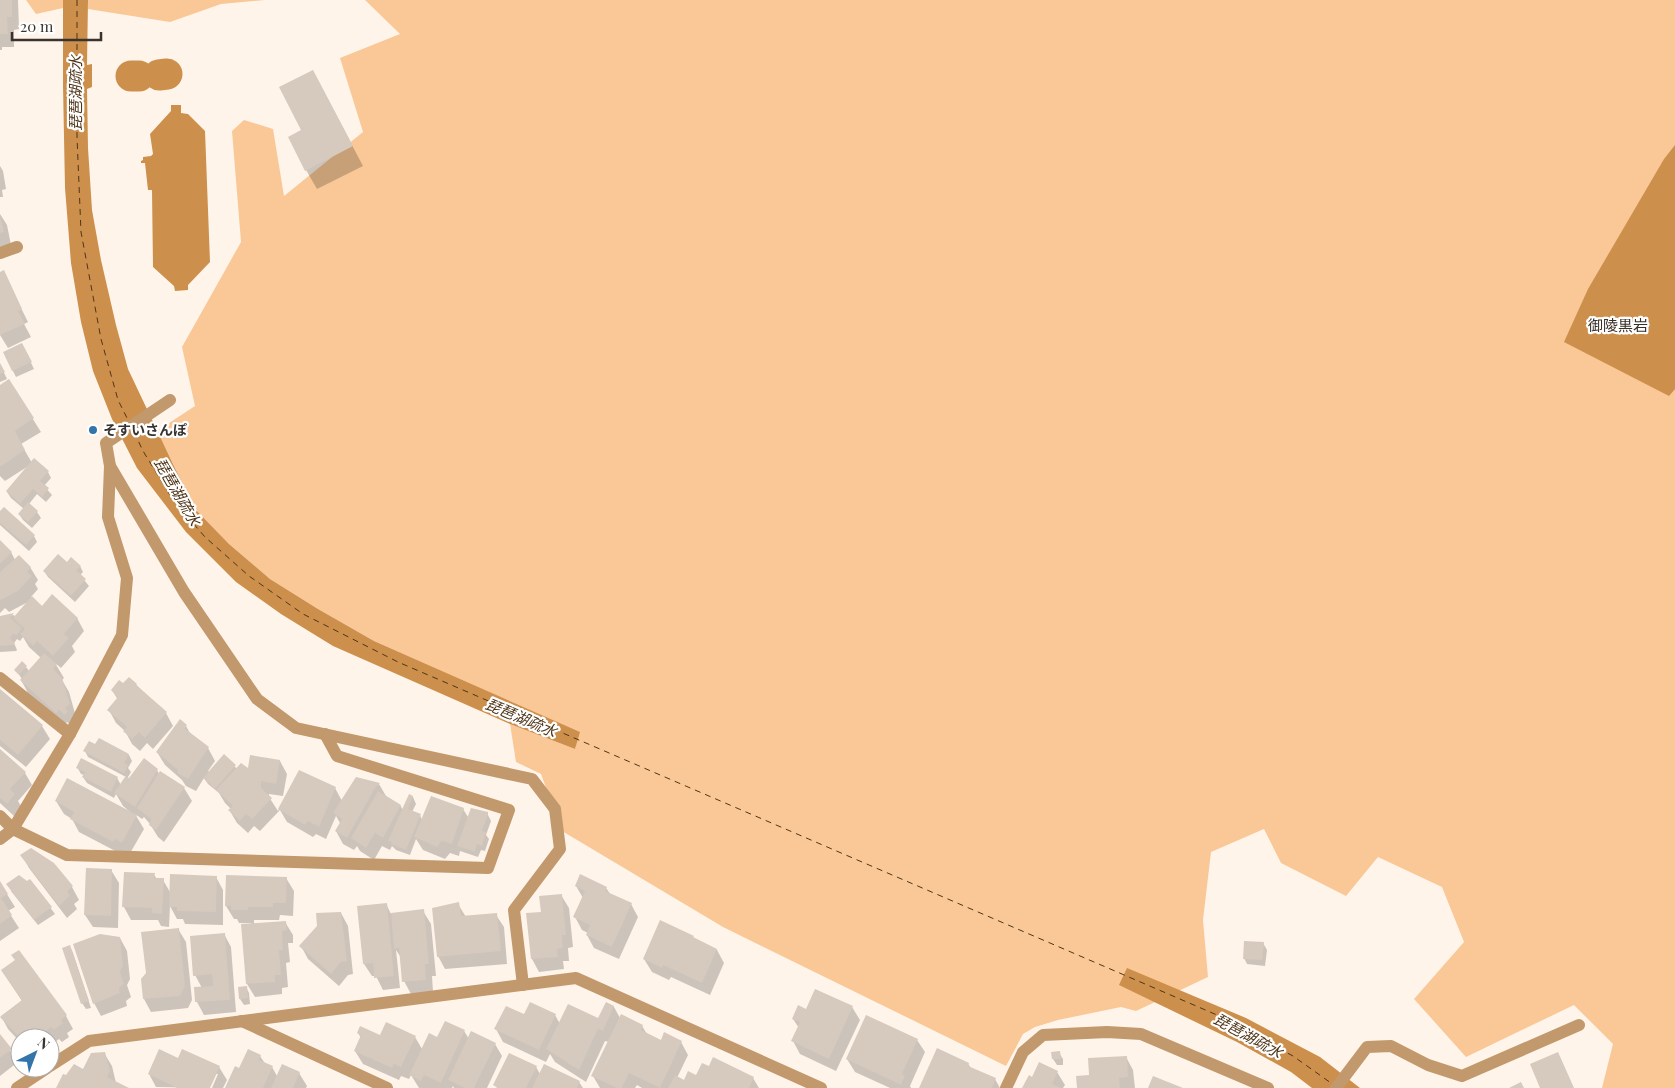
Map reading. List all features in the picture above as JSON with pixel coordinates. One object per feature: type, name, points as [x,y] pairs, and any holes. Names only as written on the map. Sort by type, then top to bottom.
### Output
[{"type":"street","points":[[0,253],[17,246]]},
{"type":"street","points":[[0,839],[13,828],[70,734],[122,635],[127,578],[108,517],[110,466],[106,443],[167,402]]},
{"type":"street","points":[[110,466],[184,592],[257,699],[296,728],[532,779],[555,809],[560,849],[514,910],[524,985]]},
{"type":"street","points":[[0,678],[70,734]]},
{"type":"street","points":[[0,816],[13,828],[67,855],[488,868],[508,810],[337,756],[324,734]]},
{"type":"street","points":[[60,1060],[89,1041],[576,978],[821,1088]]},
{"type":"street","points":[[242,1021],[387,1088]]},
{"type":"street","points":[[1336,1088],[1367,1047],[1391,1046],[1428,1065],[1462,1076],[1579,1025]]},
{"type":"street","points":[[1006,1088],[1023,1052],[1043,1035],[1107,1032],[1141,1034],[1268,1088]]},
{"type":"street","points":[[17,1088],[32,1078]]},
{"type":"shaded area","points":[[26,0],[63,0],[63,8],[36,14]]},
{"type":"shaded area","points":[[88,0],[265,0],[221,4],[170,22],[88,9]]},
{"type":"shaded area","points":[[365,0],[1675,0],[1675,1088],[1602,1088],[1613,1044],[1574,1005],[1466,1057],[1414,999],[1464,942],[1442,887],[1378,857],[1346,896],[1281,863],[1264,829],[1211,852],[1203,920],[1208,977],[1136,1011],[1121,1007],[1058,1020],[1035,1027],[1023,1034],[1006,1066],[723,927],[562,831],[541,774],[516,762],[510,724],[575,749],[579,732],[374,641],[270,579],[229,544],[196,510],[157,431],[195,406],[182,347],[241,242],[232,131],[244,120],[273,129],[284,196],[363,132],[340,58],[400,34]]},
{"type":"water","name":"琵琶湖疏水","points":[[63,0],[88,0],[87,65],[92,64],[92,87],[87,89],[88,148],[92,210],[116,325],[128,369],[196,510],[229,544],[270,579],[374,641],[580,732],[575,749],[510,724],[333,646],[281,614],[236,582],[186,532],[137,468],[112,419],[93,371],[81,322],[71,263],[65,188]]},
{"type":"water","points":[[171,105],[181,105],[181,113],[188,114],[205,131],[210,262],[188,285],[188,290],[175,291],[174,286],[153,267],[152,190],[148,190],[145,163],[141,163],[143,157],[153,154],[150,134],[171,111]]},
{"type":"water","points":[[1675,145],[1675,389],[1669,396],[1564,342],[1588,289],[1664,159]]},
{"type":"water","name":"琵琶湖疏水","points":[[1127,968],[1246,1018],[1320,1057],[1360,1088],[1312,1088],[1291,1072],[1237,1042],[1119,985]]},
{"type":"building","points":[[0,0],[12,0],[12,17],[7,17],[8,34],[0,34]]},
{"type":"building","points":[[313,70],[353,146],[305,171],[288,137],[301,130],[279,87]]},
{"type":"building","points":[[0,216],[4,232],[0,233]]},
{"type":"building","points":[[4,270],[22,309],[18,311],[25,324],[0,335],[0,272]]},
{"type":"building","points":[[22,343],[32,362],[12,371],[3,352]]},
{"type":"building","points":[[0,363],[5,372],[0,374]]},
{"type":"building","points":[[9,379],[34,418],[15,431],[25,450],[0,467],[0,385]]},
{"type":"building","points":[[34,458],[49,471],[40,481],[49,488],[42,497],[33,489],[20,504],[6,491]]},
{"type":"building","points":[[28,502],[38,511],[28,522],[18,514]]},
{"type":"building","points":[[4,507],[35,535],[26,545],[0,523],[0,511]]},
{"type":"building","points":[[0,540],[12,552],[0,564]]},
{"type":"building","points":[[58,554],[67,562],[71,557],[81,566],[76,570],[86,579],[71,596],[43,571]]},
{"type":"building","points":[[19,555],[31,567],[27,572],[32,576],[18,591],[1,600],[0,572]]},
{"type":"building","points":[[52,594],[78,618],[64,634],[69,638],[53,656],[37,641],[33,646],[20,634],[25,629],[13,618],[32,596],[42,606]]},
{"type":"building","points":[[14,613],[10,618],[22,628],[17,635],[13,634],[10,638],[15,643],[13,645],[0,646],[0,616]]},
{"type":"building","points":[[44,653],[57,664],[53,669],[62,678],[70,704],[65,708],[68,711],[65,715],[59,710],[56,713],[20,680]]},
{"type":"building","points":[[22,661],[27,666],[19,675],[14,670]]},
{"type":"building","points":[[129,677],[167,712],[145,738],[139,732],[132,739],[123,731],[127,727],[107,710],[118,697],[111,690],[119,680],[123,683]]},
{"type":"building","points":[[0,689],[43,725],[18,755],[0,740]]},
{"type":"building","points":[[180,719],[187,725],[184,728],[209,747],[188,779],[177,773],[178,770],[156,752]]},
{"type":"building","points":[[99,738],[129,754],[124,763],[128,765],[124,773],[83,751],[89,741],[95,744]]},
{"type":"building","points":[[0,749],[26,772],[10,789],[15,794],[7,804],[0,798]]},
{"type":"building","points":[[224,754],[236,765],[215,789],[203,778]]},
{"type":"building","points":[[250,755],[280,760],[276,784],[261,781],[261,788],[272,798],[252,819],[246,814],[240,821],[228,810],[233,806],[216,790],[241,763],[248,768]]},
{"type":"building","points":[[81,758],[118,777],[111,792],[82,777],[85,772],[76,768]]},
{"type":"building","points":[[144,758],[158,769],[135,807],[114,793],[125,777],[129,778]]},
{"type":"building","points":[[299,770],[336,787],[319,827],[308,821],[305,825],[278,809]]},
{"type":"building","points":[[160,771],[185,787],[156,830],[149,825],[151,819],[137,808]]},
{"type":"building","points":[[356,777],[380,783],[375,788],[347,838],[335,831],[342,819],[333,813]]},
{"type":"building","points":[[67,778],[137,815],[122,843],[115,839],[113,842],[70,819],[74,812],[55,801]]},
{"type":"building","points":[[378,791],[401,805],[383,838],[375,833],[366,848],[351,838]]},
{"type":"building","points":[[409,794],[413,796],[408,809],[421,814],[406,850],[388,841]]},
{"type":"building","points":[[431,796],[464,808],[452,844],[442,841],[437,847],[414,837]]},
{"type":"building","points":[[471,808],[488,812],[482,831],[486,832],[482,846],[477,844],[475,852],[457,846]]},
{"type":"building","points":[[31,848],[54,863],[73,886],[67,891],[70,896],[59,906],[20,855]]},
{"type":"building","points":[[86,868],[112,869],[111,916],[84,915]]},
{"type":"building","points":[[124,872],[155,873],[154,878],[164,878],[162,914],[152,913],[152,908],[122,907]]},
{"type":"building","points":[[170,874],[217,876],[216,912],[177,911],[177,907],[169,907]]},
{"type":"building","points":[[580,874],[607,887],[605,891],[632,903],[612,947],[586,935],[590,925],[573,917],[585,891],[575,886]]},
{"type":"building","points":[[19,875],[27,881],[30,879],[52,907],[34,920],[6,884]]},
{"type":"building","points":[[226,875],[287,877],[286,903],[273,903],[273,907],[248,907],[248,910],[231,910],[231,906],[225,906]]},
{"type":"building","points":[[0,881],[8,894],[1,898],[12,915],[0,924]]},
{"type":"building","points":[[562,894],[566,935],[562,935],[563,948],[557,949],[558,957],[531,959],[526,913],[541,912],[539,896]]},
{"type":"building","points":[[459,902],[461,916],[497,913],[501,951],[437,957],[432,908]]},
{"type":"building","points":[[387,903],[394,976],[374,978],[373,963],[363,964],[357,906]]},
{"type":"building","points":[[424,909],[429,964],[425,964],[426,980],[402,982],[399,948],[394,949],[391,913]]},
{"type":"building","points":[[341,912],[347,961],[341,962],[331,974],[299,946],[317,926],[316,913]]},
{"type":"building","points":[[660,920],[717,949],[702,983],[663,965],[662,968],[643,959]]},
{"type":"building","points":[[286,921],[287,930],[282,931],[283,950],[279,950],[281,975],[275,975],[275,982],[246,984],[241,924]]},
{"type":"building","points":[[179,928],[185,986],[180,996],[143,999],[141,979],[146,973],[141,932]]},
{"type":"building","points":[[225,933],[230,1000],[195,1002],[194,987],[213,986],[212,974],[193,976],[190,936]]},
{"type":"building","points":[[100,934],[120,937],[123,965],[120,972],[124,984],[119,988],[120,993],[93,1004],[73,944]]},
{"type":"building","points":[[1244,941],[1264,942],[1262,960],[1243,959]]},
{"type":"building","points":[[70,945],[89,1001],[81,1004],[62,948]]},
{"type":"building","points":[[19,950],[67,1015],[61,1020],[63,1023],[57,1028],[10,1028],[0,1017],[22,1000],[1,970],[15,960],[11,955]]},
{"type":"building","points":[[247,986],[248,998],[239,999],[238,987]]},
{"type":"building","points":[[815,989],[853,1006],[829,1059],[791,1041],[800,1022],[792,1019],[798,1005],[806,1009]]},
{"type":"building","points":[[530,1002],[556,1014],[539,1050],[494,1029],[506,1006],[524,1014]]},
{"type":"building","points":[[606,1002],[614,1006],[603,1031],[598,1029],[579,1070],[546,1049],[568,1004],[598,1018]]},
{"type":"building","points":[[621,1014],[643,1025],[641,1030],[661,1040],[664,1032],[682,1041],[660,1088],[629,1073],[622,1088],[617,1088],[591,1076]]},
{"type":"building","points":[[866,1015],[918,1039],[902,1074],[905,1076],[901,1085],[846,1059]]},
{"type":"building","points":[[445,1021],[465,1030],[441,1083],[424,1075],[421,1081],[409,1075],[429,1033],[437,1037]]},
{"type":"building","points":[[386,1022],[416,1036],[401,1067],[394,1064],[392,1068],[354,1051],[361,1035],[357,1033],[360,1026],[380,1035]]},
{"type":"building","points":[[471,1031],[496,1043],[474,1088],[465,1088],[448,1080]]},
{"type":"building","points":[[0,1034],[10,1046],[10,1050],[0,1058]]},
{"type":"building","points":[[937,1048],[969,1063],[968,1066],[996,1078],[992,1088],[919,1088]]},
{"type":"building","points":[[159,1049],[178,1058],[182,1049],[220,1066],[210,1088],[177,1088],[148,1074]]},
{"type":"building","points":[[248,1049],[261,1055],[259,1060],[273,1066],[263,1088],[225,1088],[235,1066],[239,1068]]},
{"type":"building","points":[[1060,1051],[1061,1059],[1052,1059],[1051,1052]]},
{"type":"building","points":[[105,1052],[110,1071],[107,1077],[129,1088],[56,1088],[63,1074],[66,1075],[74,1064],[83,1069],[91,1053]]},
{"type":"building","points":[[1558,1052],[1574,1088],[1540,1088],[1530,1064]]},
{"type":"building","points":[[509,1053],[537,1066],[526,1088],[498,1088],[493,1085]]},
{"type":"building","points":[[1127,1056],[1128,1077],[1119,1078],[1120,1088],[1077,1088],[1076,1076],[1089,1075],[1088,1058]]},
{"type":"building","points":[[713,1057],[754,1077],[749,1088],[668,1088],[675,1075],[684,1080],[688,1071],[696,1075],[702,1063],[709,1066]]},
{"type":"building","points":[[1039,1062],[1058,1071],[1052,1084],[1061,1088],[1022,1088],[1029,1075],[1032,1077]]},
{"type":"building","points":[[282,1064],[300,1072],[293,1088],[271,1088]]},
{"type":"building","points":[[544,1064],[580,1081],[577,1088],[532,1088]]},
{"type":"building","points":[[1153,1076],[1183,1088],[1148,1088]]},
{"type":"building","points":[[1521,1082],[1524,1088],[1509,1088]]},
{"type":"waterway","points":[[159,75],[167,74]]},
{"type":"waterway","points":[[131,76],[139,76]]},
{"type":"ferry route","points":[[77,0],[77,137],[81,232],[101,339],[118,400],[129,422]]},
{"type":"ferry route","points":[[134,432],[143,451],[173,500],[205,537],[249,576],[303,614],[398,662],[1217,1015],[1293,1056],[1331,1083]]},
{"type":"place","name":"そすいさんぽ","points":[[93,430]]},
{"type":"district","name":"御陵黒岩","points":[[1618,326]]}]
